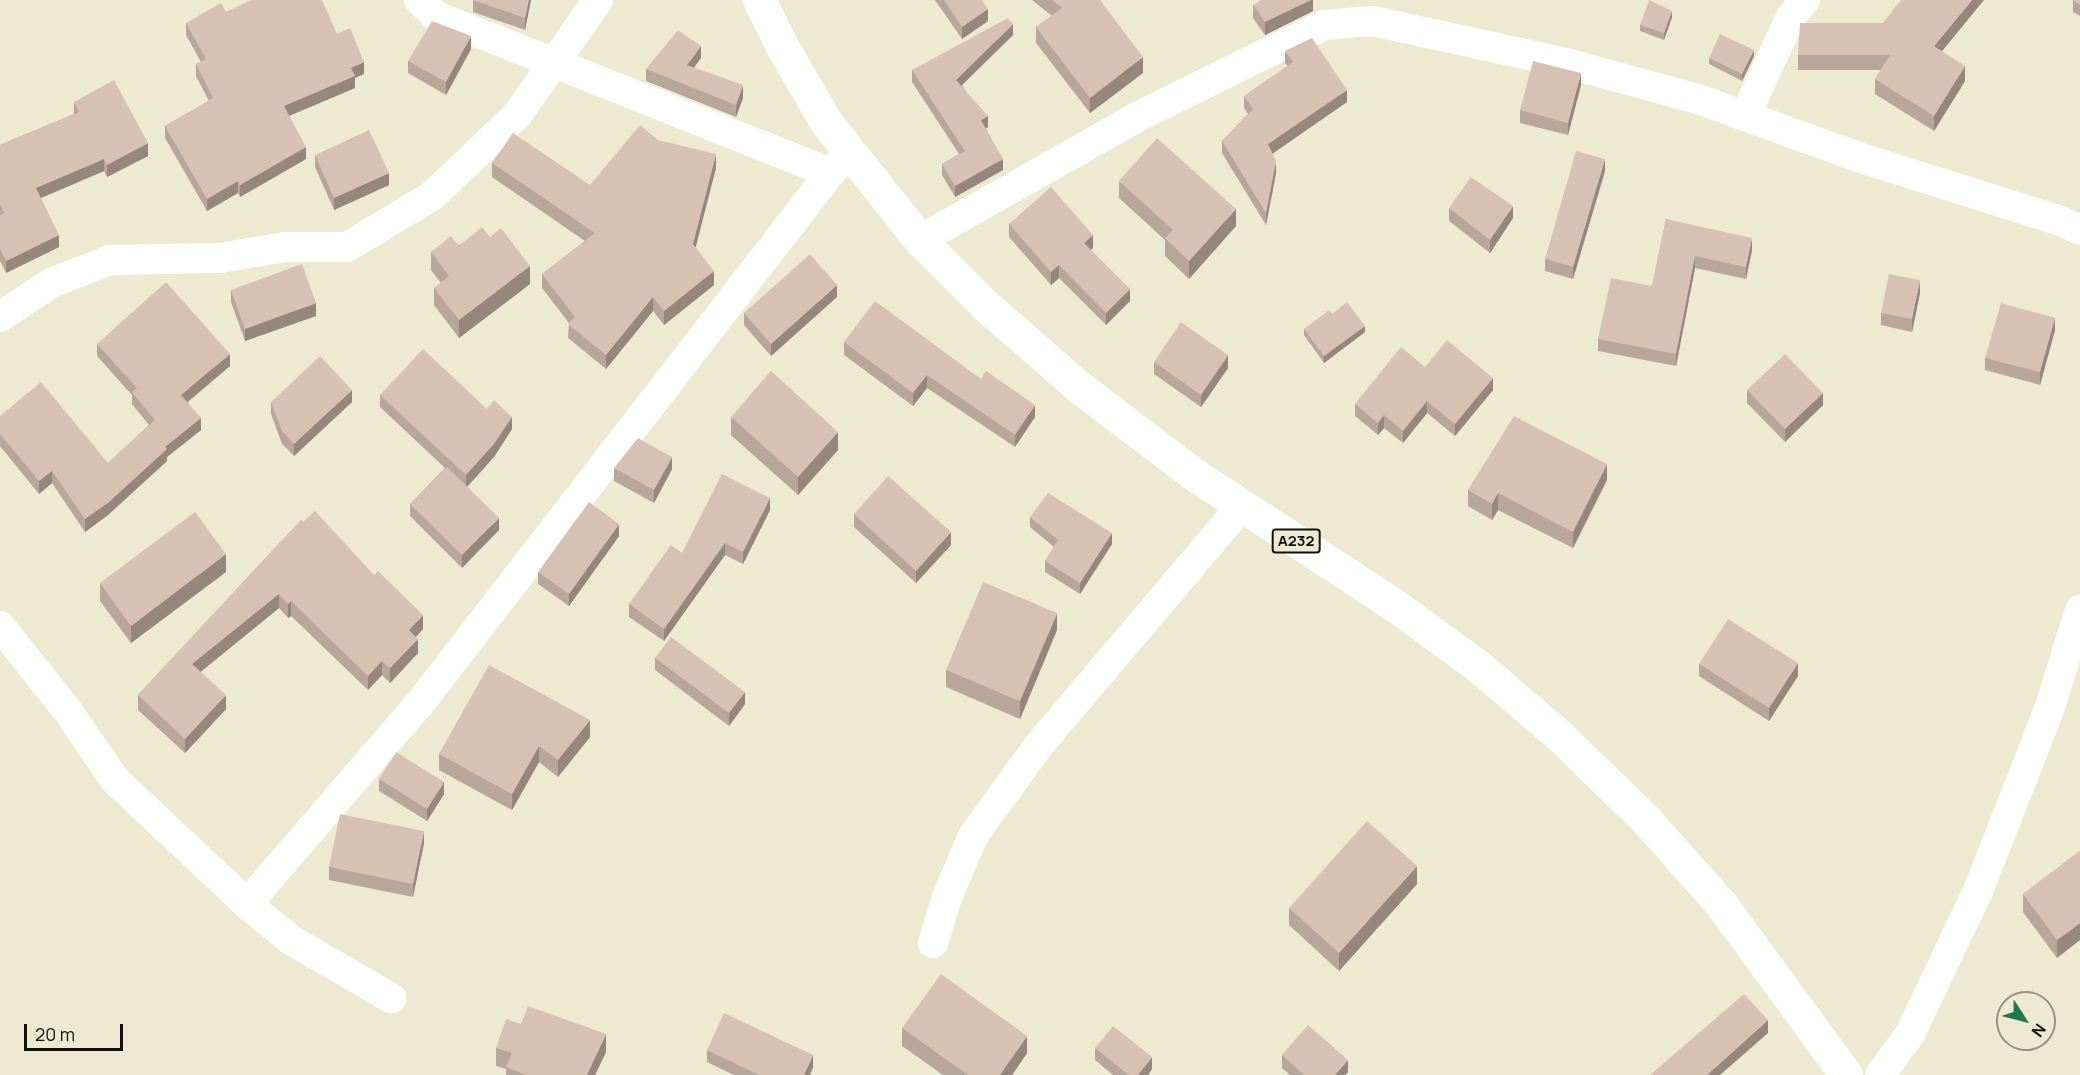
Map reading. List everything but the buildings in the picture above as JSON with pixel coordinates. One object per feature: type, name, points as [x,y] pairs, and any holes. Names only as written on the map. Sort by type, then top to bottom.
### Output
[{"type":"main road","name":"A232","points":[[759,0],[783,48],[826,122],[840,162],[985,305],[1079,387],[1195,475],[1412,618],[1478,666],[1561,737],[1647,821],[1721,904],[1846,1075]]},
{"type":"street","points":[[247,904],[424,698],[840,162],[554,62],[436,16],[419,0]]},
{"type":"street","points":[[0,316],[51,283],[110,260],[220,258],[285,247],[347,247],[432,196],[517,115],[598,0]]},
{"type":"street","points":[[1744,116],[1791,17],[1805,0]]},
{"type":"street","points":[[920,240],[1324,12],[1543,58],[1698,99],[1857,156],[2058,220],[2080,230]]},
{"type":"street","points":[[933,944],[947,897],[973,836],[1039,745],[1242,506]]},
{"type":"street","points":[[1880,1075],[1910,1034],[1978,891],[2049,710],[2080,610]]},
{"type":"street","points":[[0,626],[67,710],[115,780],[247,904],[291,940],[391,998]]}]
